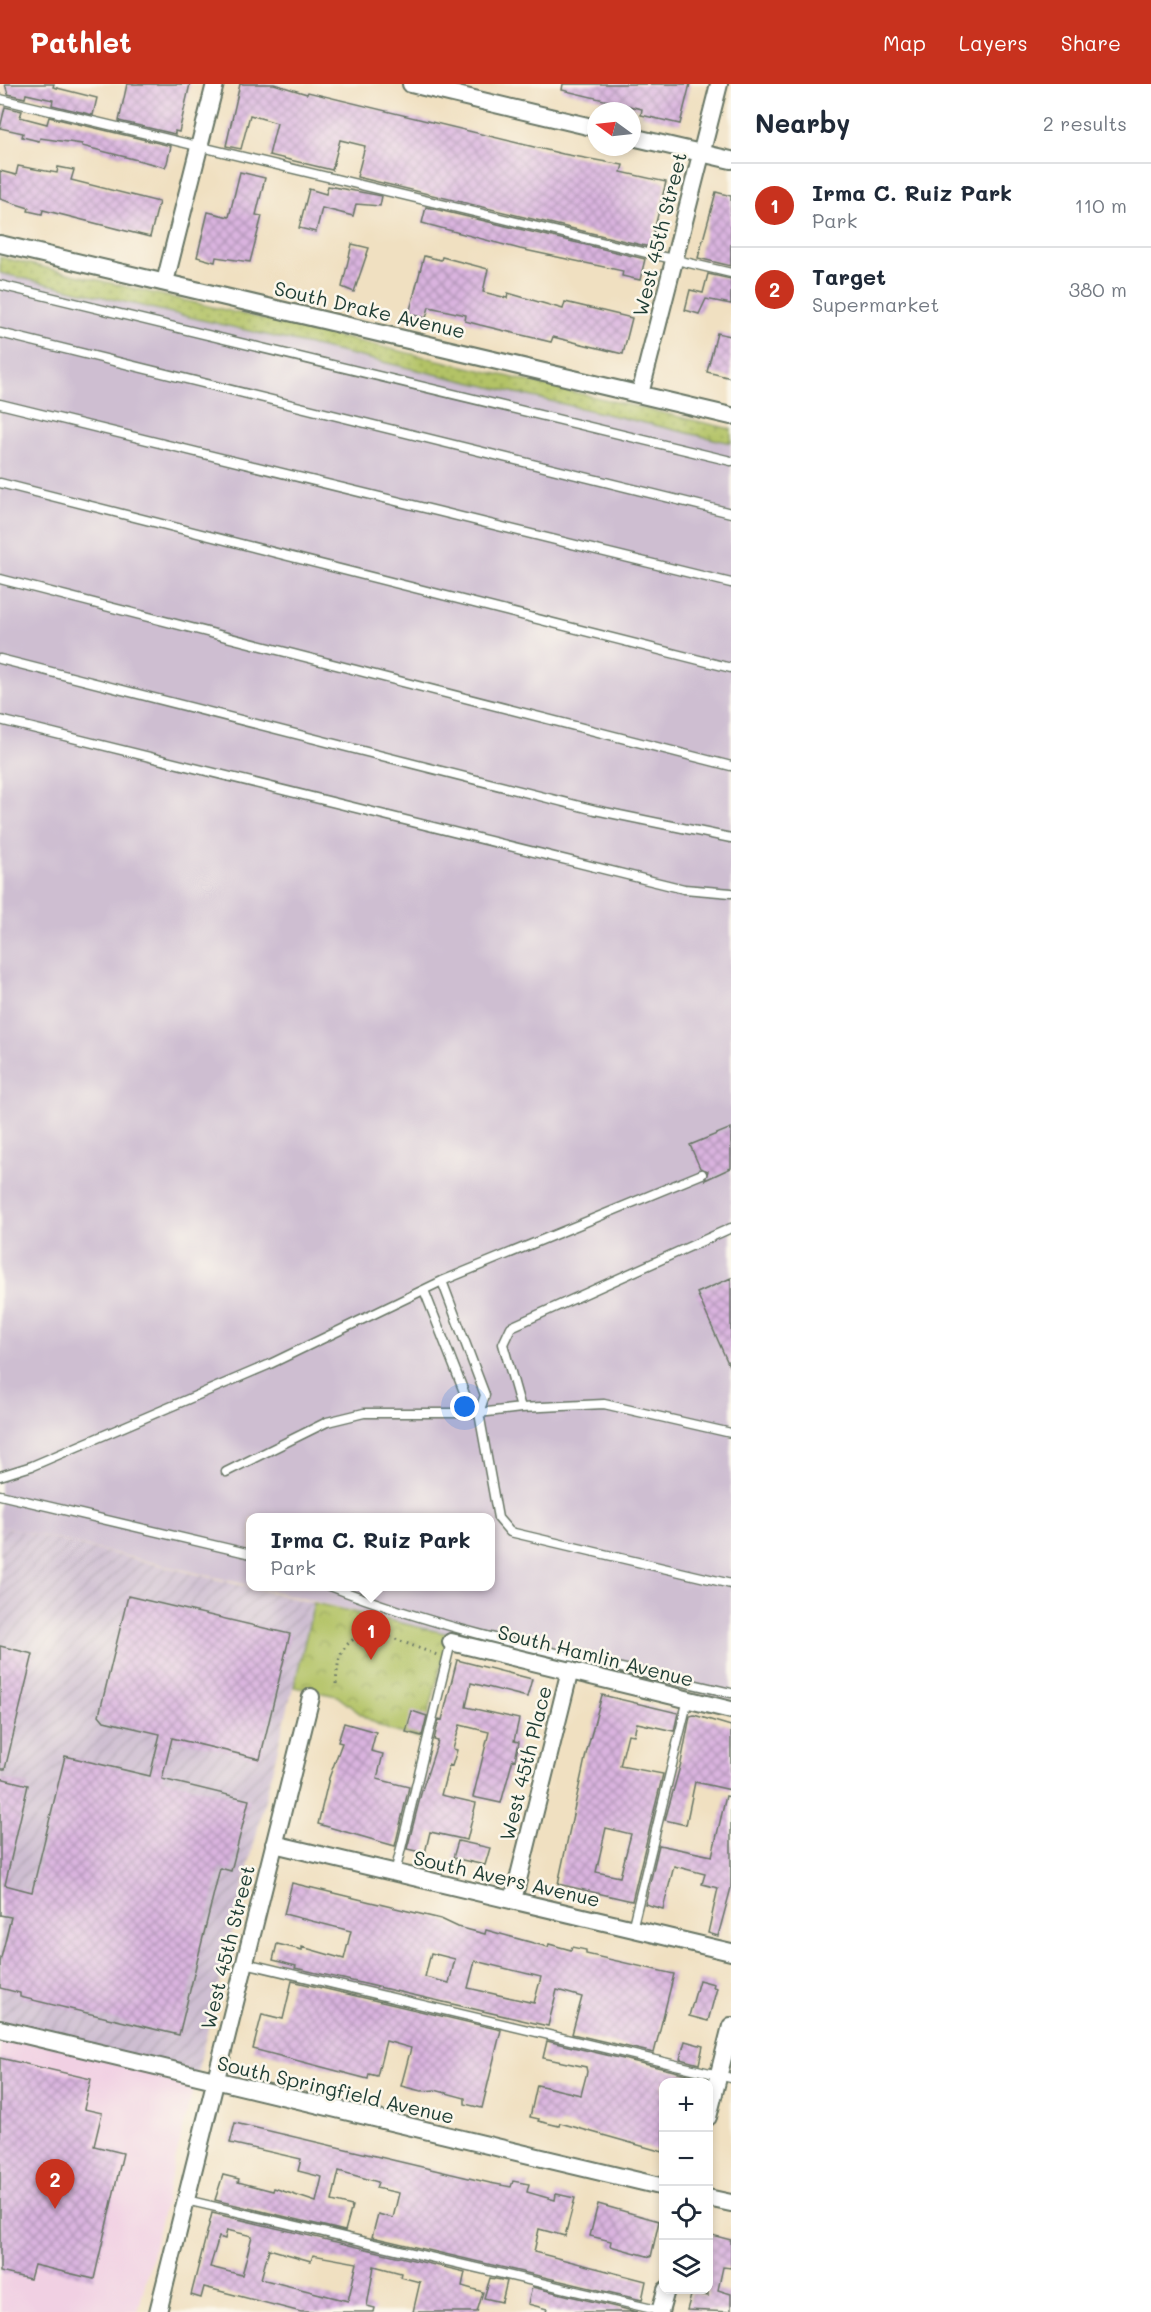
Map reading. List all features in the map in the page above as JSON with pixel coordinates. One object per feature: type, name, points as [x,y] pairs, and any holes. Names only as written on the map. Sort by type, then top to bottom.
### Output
[{"type":"street","points":[[165,282],[215,84]]},
{"type":"street","points":[[411,84],[587,126]]},
{"type":"street","name":"West 45th Street","points":[[640,394],[718,84]]},
{"type":"street","points":[[641,139],[731,160]]},
{"type":"street","name":"South Drake Avenue","points":[[0,244],[731,416]]},
{"type":"street","name":"South Hamlin Avenue","points":[[449,1650],[570,1670],[731,1710]]},
{"type":"street","name":"West 45th Place","points":[[513,1900],[570,1670]]},
{"type":"street","name":"West 45th Street","points":[[158,2312],[311,1697]]},
{"type":"street","name":"South Avers Avenue","points":[[274,1844],[731,1952]]},
{"type":"street","points":[[713,2105],[725,2077],[731,2026]]},
{"type":"street","name":"South Springfield Avenue","points":[[0,2029],[659,2186]]},
{"type":"street","points":[[713,2199],[731,2203]]},
{"type":"street","points":[[661,2312],[665,2294]]},
{"type":"lane","points":[[0,99],[731,273]]},
{"type":"lane","points":[[0,285],[731,461]]},
{"type":"lane","points":[[0,333],[731,513]]},
{"type":"lane","points":[[0,404],[731,583]]},
{"type":"lane","points":[[0,483],[731,668]]},
{"type":"lane","points":[[0,579],[731,765]]},
{"type":"lane","points":[[0,659],[595,810],[731,838]]},
{"type":"lane","points":[[0,720],[684,889],[731,893]]},
{"type":"lane","points":[[0,1476],[32,1466],[268,1365],[442,1281],[702,1174]]},
{"type":"lane","points":[[522,1408],[503,1344],[511,1327],[731,1228]]},
{"type":"lane","points":[[442,1281],[485,1395],[480,1413],[498,1518],[510,1532],[731,1584]]},
{"type":"lane","points":[[424,1290],[468,1402],[480,1413]]},
{"type":"lane","points":[[226,1472],[327,1422],[364,1413],[480,1413],[522,1408],[604,1404],[731,1433]]},
{"type":"lane","points":[[0,1494],[246,1553]]},
{"type":"lane","points":[[340,1591],[372,1603],[448,1625],[731,1693]]},
{"type":"lane","points":[[395,1873],[449,1650]]},
{"type":"lane","points":[[632,1929],[688,1699]]},
{"type":"lane","points":[[244,1963],[725,2077]]},
{"type":"lane","points":[[186,2200],[661,2312]]},
{"type":"path","points":[[336,1684],[338,1659],[351,1638],[372,1630],[425,1652],[449,1650]]},
{"type":"shaded area","points":[[0,273],[731,443],[731,1701],[272,1591],[495,1591],[495,1513],[246,1513],[246,1585],[0,1526]]},
{"type":"shaded area","points":[[0,1526],[246,1586],[246,1591],[265,1591],[314,1603],[195,2081],[0,2034]]},
{"type":"shaded area","points":[[0,2034],[195,2081],[138,2312],[0,2312]]},
{"type":"green space","points":[[0,257],[731,429],[731,443],[0,273]]},
{"type":"green space","points":[[314,1603],[449,1634],[422,1739],[389,1730],[366,1718],[337,1696],[294,1687]]},
{"type":"building","points":[[5,84],[54,84],[53,87],[97,98],[93,115],[52,105],[53,100],[26,94],[25,98],[8,94]]},
{"type":"building","points":[[127,84],[190,84],[179,132],[175,131],[175,134],[119,121]]},
{"type":"building","points":[[240,84],[274,84],[307,94],[308,92],[563,154],[623,165],[621,172],[666,182],[650,247],[357,177],[365,146],[340,140],[332,170],[269,155],[277,123],[250,115],[241,149],[226,146]]},
{"type":"building","points":[[563,84],[690,84],[680,124],[641,115],[641,102],[613,102],[562,90]]},
{"type":"building","points":[[5,107],[22,111],[20,117],[47,124],[49,117],[171,146],[167,163],[165,167],[82,146],[82,144],[40,138],[39,141],[22,137],[23,133],[0,128]]},
{"type":"building","points":[[18,166],[57,173],[58,167],[74,170],[71,180],[159,202],[150,237],[43,210],[42,214],[28,211],[29,208],[0,199],[0,171],[16,175]]},
{"type":"building","points":[[240,172],[265,178],[256,215],[262,216],[250,262],[216,257],[215,262],[197,257],[208,212],[229,217]]},
{"type":"building","points":[[328,186],[382,196],[380,206],[356,204],[353,216],[322,208],[316,232],[299,228],[309,189],[326,194]]},
{"type":"building","points":[[716,192],[731,196],[731,266],[698,258]]},
{"type":"building","points":[[426,207],[645,259],[640,280],[622,276],[623,271],[520,249],[422,223]]},
{"type":"building","points":[[352,244],[369,248],[354,292],[342,287]]},
{"type":"building","points":[[424,256],[441,260],[442,257],[488,269],[483,292],[507,298],[508,293],[563,309],[565,302],[632,318],[623,354],[553,337],[551,342],[480,325],[465,321],[466,315],[429,307],[426,318],[409,314]]},
{"type":"building","points":[[708,274],[731,279],[731,304],[706,299],[699,314],[685,310],[690,290],[703,293]]},
{"type":"building","points":[[717,333],[731,336],[731,378],[707,372]]},
{"type":"building","points":[[731,1128],[731,1168],[705,1180],[708,1171],[700,1168],[690,1145]]},
{"type":"building","points":[[731,1278],[731,1370],[697,1293]]},
{"type":"building","points":[[128,1596],[290,1634],[260,1759],[172,1738],[162,1779],[249,1800],[231,1871],[220,1868],[179,2035],[20,1997],[20,1993],[0,1988],[0,1962],[11,1917],[0,1915],[0,1778],[28,1785],[5,1885],[32,1892],[65,1756],[150,1776],[160,1734],[104,1721],[99,1715]]},
{"type":"building","points":[[0,1646],[33,1654],[5,1769],[0,1769]]},
{"type":"building","points":[[457,1660],[532,1679],[527,1697],[471,1683],[466,1707],[519,1719],[514,1741],[519,1742],[515,1760],[513,1759],[501,1803],[473,1797],[489,1732],[460,1725],[453,1749],[457,1750],[452,1766],[449,1765],[441,1795],[476,1803],[467,1840],[430,1832],[425,1853],[407,1849],[422,1790],[438,1741],[434,1740],[439,1719],[442,1720]]},
{"type":"building","points":[[602,1695],[678,1713],[674,1731],[637,1723],[634,1735],[628,1734],[620,1766],[663,1774],[632,1901],[558,1884],[586,1754]],"holes":[[[606,1828],[631,1834],[620,1877],[596,1872]]]},
{"type":"building","points":[[412,1711],[427,1716],[422,1736],[406,1732]]},
{"type":"building","points":[[694,1715],[731,1726],[731,1790],[695,1782],[686,1825],[665,1820],[681,1763],[690,1716]]},
{"type":"building","points":[[344,1723],[376,1732],[371,1751],[383,1754],[377,1779],[409,1787],[395,1846],[318,1824],[329,1778],[342,1743],[338,1742]]},
{"type":"building","points":[[726,1796],[731,1797],[731,1888],[718,1936],[708,1933],[718,1888],[702,1884],[705,1874],[674,1866],[663,1909],[645,1904],[659,1845],[712,1856]]},
{"type":"building","points":[[458,1841],[490,1848],[485,1865],[453,1858]]},
{"type":"building","points":[[292,1883],[441,1919],[458,1927],[485,1934],[486,1930],[548,1947],[549,1944],[571,1950],[572,1947],[586,1950],[586,1954],[674,1974],[654,2053],[572,2034],[582,1997],[557,1990],[548,2026],[295,1968],[296,1966],[273,1960],[277,1944],[302,1950],[302,1947],[344,1959],[351,1931],[284,1914]],"holes":[[[431,1953],[455,1959],[449,1983],[425,1977]],[[475,1961],[541,1977],[534,2003],[468,1988]]]},
{"type":"building","points":[[699,1980],[714,1984],[713,1987],[717,1988],[708,2021],[689,2016]]},
{"type":"building","points":[[292,1981],[501,2030],[482,2108],[465,2104],[465,2098],[435,2090],[421,2091],[401,2086],[411,2048],[386,2041],[377,2076],[369,2074],[368,2079],[253,2049],[262,2014],[283,2019]]},
{"type":"building","points":[[547,2041],[696,2078],[659,2078],[659,2151],[560,2123],[559,2126],[538,2121],[539,2119],[530,2117],[537,2085],[581,2095],[587,2072],[586,2067],[543,2058]]},
{"type":"building","points":[[685,2041],[703,2046],[699,2064],[680,2059]]},
{"type":"building","points":[[0,2058],[91,2079],[84,2109],[102,2113],[94,2146],[123,2153],[94,2279],[34,2265],[30,2279],[0,2272]]},
{"type":"building","points":[[235,2123],[490,2183],[511,2187],[513,2181],[529,2184],[527,2192],[555,2200],[556,2194],[575,2198],[565,2236],[539,2229],[534,2252],[646,2281],[642,2300],[372,2237],[378,2214],[393,2218],[399,2193],[376,2188],[378,2182],[339,2171],[332,2201],[352,2206],[345,2231],[215,2200],[223,2175],[239,2179],[238,2182],[273,2191],[274,2188],[316,2202],[322,2177],[298,2171],[301,2159],[230,2143]]},
{"type":"building","points":[[598,2204],[659,2221],[651,2257],[610,2246],[611,2241],[590,2236]]},
{"type":"building","points":[[212,2213],[465,2272],[462,2286],[483,2292],[477,2312],[413,2312],[420,2282],[400,2277],[401,2273],[374,2266],[367,2306],[375,2308],[374,2312],[301,2312],[204,2287],[201,2298],[191,2295]],"holes":[[[227,2230],[252,2236],[242,2275],[210,2267],[219,2237],[225,2239]],[[269,2249],[311,2261],[313,2255],[357,2263],[348,2301],[261,2279]]]},
{"type":"building","points":[[713,2235],[731,2240],[731,2268],[723,2267],[718,2290],[731,2294],[731,2312],[687,2310],[691,2294],[708,2296],[708,2294],[713,2294]]},
{"type":"building","points":[[490,2278],[507,2281],[502,2302],[484,2298]]},
{"type":"building","points":[[532,2287],[637,2312],[546,2312],[547,2309],[528,2304]]},
{"type":"place","name":"Irma C. Ruiz Park","points":[[371,1660]]},
{"type":"place","name":"Target","points":[[55,2209]]}]
